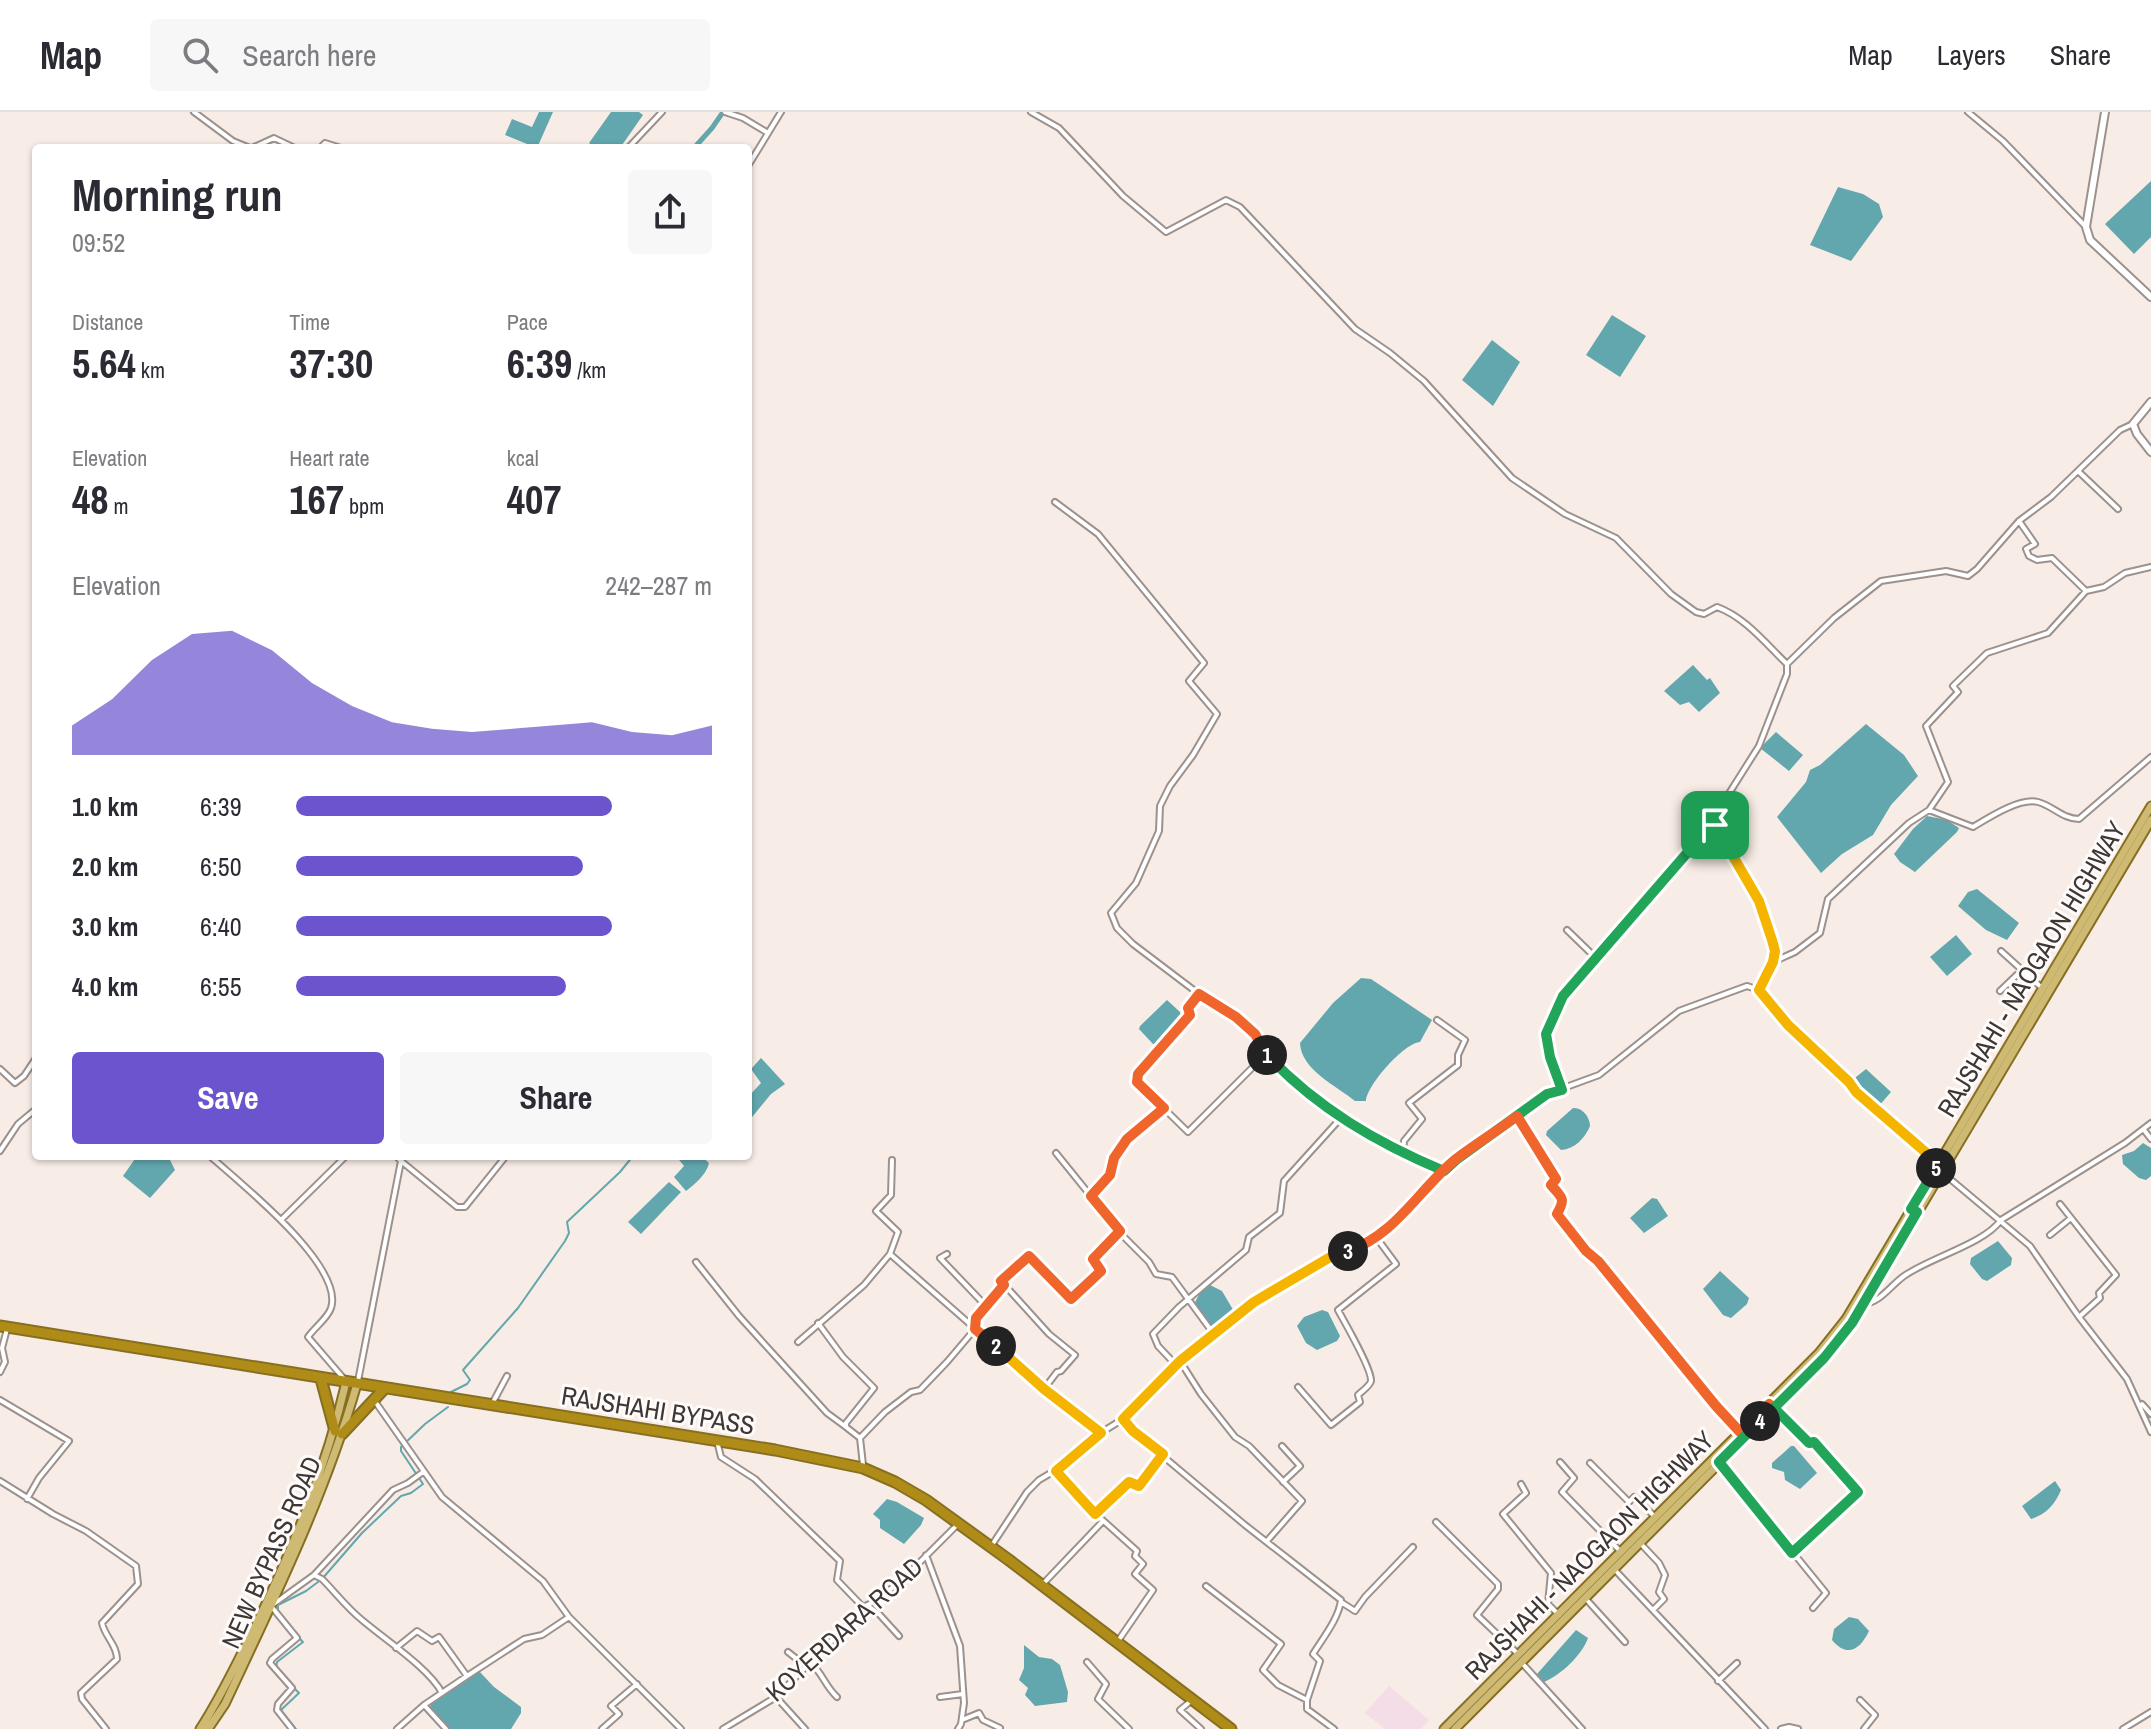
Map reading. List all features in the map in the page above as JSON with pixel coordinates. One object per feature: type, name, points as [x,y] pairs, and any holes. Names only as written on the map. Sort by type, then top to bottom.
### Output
[{"type":"highway","name":"RAJSHAHI BYPASS","points":[[4,1326],[717,1441],[863,1468],[895,1482],[959,1523],[1231,1729]]},
{"type":"highway","points":[[321,1379],[338,1433],[384,1389]]},
{"type":"main road","points":[[2105,112],[2086,227],[2090,240],[2151,297]]},
{"type":"main road","points":[[2151,402],[2133,424],[2151,452]]},
{"type":"main road","name":"RAJSHAHI - NAOGAON HIGHWAY","points":[[1963,1129],[2042,988],[2151,806]]},
{"type":"main road","name":"RAJSHAHI - NAOGAON HIGHWAY","points":[[1561,1617],[1585,1598],[1719,1462],[1846,1319],[2151,820]]},
{"type":"main road","name":"RAJSHAHI - NAOGAON HIGHWAY","points":[[1455,1729],[1655,1517],[1740,1432],[1824,1358],[1864,1304],[1914,1211]]},
{"type":"main road","name":"NEW BYPASS ROAD","points":[[208,1729],[225,1704],[315,1509],[352,1383]]},
{"type":"main road","points":[[200,1729],[217,1703],[284,1566],[338,1433]]},
{"type":"main road","name":"RAJSHAHI - NAOGAON HIGHWAY","points":[[1444,1729],[1520,1659]]},
{"type":"street","points":[[194,112],[241,144]]},
{"type":"street","points":[[632,144],[662,112]]},
{"type":"street","points":[[726,112],[768,133]]},
{"type":"street","points":[[752,159],[781,112]]},
{"type":"street","points":[[1031,112],[1059,128],[1123,196],[1166,232],[1226,200],[1240,207],[1355,329],[1424,381],[1512,478],[1565,514],[1616,538],[1671,594],[1696,612],[1704,614],[1717,607],[1726,610],[1748,626],[1787,664]]},
{"type":"street","points":[[1968,112],[2003,141],[2086,227]]},
{"type":"street","points":[[260,144],[274,138],[287,144]]},
{"type":"street","points":[[1759,990],[1775,951],[1759,901],[1715,825],[1716,814],[1759,746],[1787,674],[1787,664],[1834,618],[1881,581],[1946,571],[1968,576],[2019,521],[2051,497],[2120,430],[2133,424]]},
{"type":"street","points":[[2078,471],[2118,509]]},
{"type":"street","points":[[1055,502],[1098,534],[1204,663],[1189,681],[1217,714],[1160,806],[1159,831],[1142,870],[1136,883],[1111,913],[1117,928],[1133,944],[1246,1026],[1255,1034],[1266,1054],[1340,1119],[1403,1154],[1444,1171]]},
{"type":"street","points":[[2019,521],[2035,544],[2026,549],[2029,556],[2037,560],[2052,558],[2086,591]]},
{"type":"street","points":[[1773,962],[1795,952],[1820,933],[1828,899],[1909,823],[1929,810],[1948,782],[1926,726],[1958,692],[1953,686],[1987,653],[2048,633],[2086,591],[2104,587],[2125,573],[2151,567]]},
{"type":"street","points":[[1929,810],[1973,827],[2001,810],[2037,801],[2072,819],[2079,819],[2151,757]]},
{"type":"street","points":[[1562,1090],[1550,1057],[1546,1034],[1563,996],[1707,830],[1715,825]]},
{"type":"street","points":[[1567,930],[1597,959]]},
{"type":"street","points":[[2001,951],[2042,988]]},
{"type":"street","points":[[2000,991],[2022,970]]},
{"type":"street","points":[[991,1547],[1027,1492],[1039,1480],[1056,1471],[1101,1433],[1123,1419],[1178,1363],[1254,1302],[1332,1256],[1376,1237],[1415,1204],[1444,1171],[1547,1094],[1583,1083],[1611,1068],[1679,1011],[1747,986],[1759,990],[1788,1025],[1856,1092],[2030,1246],[2127,1379],[2151,1432]]},
{"type":"street","points":[[1199,994],[1188,1008],[1190,1015],[1138,1074],[1137,1082],[1188,1132],[1266,1054]]},
{"type":"street","points":[[1403,1154],[1404,1141],[1422,1119],[1409,1103],[1458,1065],[1458,1055],[1465,1040],[1437,1020]]},
{"type":"street","points":[[0,1069],[15,1083],[32,1064]]},
{"type":"street","points":[[1091,1196],[1110,1175],[1114,1158],[1127,1139],[1164,1108]]},
{"type":"street","points":[[0,1151],[18,1124],[32,1112]]},
{"type":"street","points":[[1517,1116],[1556,1179],[1551,1185],[1563,1199],[1557,1214],[1740,1432]]},
{"type":"street","points":[[1266,1542],[1302,1501],[1219,1418],[1178,1363],[1158,1346],[1153,1334],[1246,1250],[1249,1237],[1280,1213],[1284,1181],[1340,1119]]},
{"type":"street","points":[[1864,1304],[1874,1303],[1901,1278],[1926,1262],[1992,1231],[2001,1220],[2151,1123]]},
{"type":"street","points":[[2144,1130],[2151,1139]]},
{"type":"street","points":[[1056,1153],[1156,1274],[1172,1277],[1213,1333]]},
{"type":"street","points":[[214,1160],[281,1220],[317,1260],[332,1295],[331,1309],[308,1337],[352,1383]]},
{"type":"street","points":[[281,1220],[342,1160]]},
{"type":"street","points":[[352,1383],[403,1160]]},
{"type":"street","points":[[404,1160],[457,1207],[465,1207],[503,1160]]},
{"type":"street","points":[[798,1342],[878,1272],[890,1254],[898,1232],[876,1211],[891,1195],[892,1160]]},
{"type":"street","points":[[2060,1204],[2116,1275],[2099,1293],[2100,1298],[2079,1317]]},
{"type":"street","points":[[2050,1235],[2071,1218]]},
{"type":"street","points":[[1044,1389],[1075,1355],[1049,1334],[1001,1281],[1029,1256],[1071,1299],[1101,1271],[1093,1259],[1120,1231]]},
{"type":"street","points":[[1298,1387],[1331,1425],[1360,1402],[1358,1395],[1370,1385],[1367,1367],[1338,1310],[1396,1264],[1376,1237]]},
{"type":"street","points":[[890,1254],[1044,1389],[1101,1433]]},
{"type":"street","points":[[947,1254],[940,1258],[986,1305]]},
{"type":"street","points":[[696,1262],[739,1316],[827,1413],[860,1438],[863,1468]]},
{"type":"street","points":[[860,1438],[911,1392],[920,1390],[975,1329],[976,1318],[1004,1285]]},
{"type":"street","points":[[818,1323],[843,1357],[874,1388],[846,1427]]},
{"type":"street","points":[[0,1372],[5,1362],[2,1348],[4,1326]]},
{"type":"street","points":[[491,1406],[507,1376]]},
{"type":"street","points":[[0,1400],[69,1441],[39,1478],[27,1499]]},
{"type":"street","points":[[374,1400],[442,1497],[543,1581],[569,1617],[681,1729]]},
{"type":"street","points":[[2140,1403],[2151,1414]]},
{"type":"street","points":[[1771,1406],[1809,1443],[1814,1442],[1858,1492],[1792,1553]]},
{"type":"street","points":[[1123,1419],[1133,1431],[1266,1542],[1355,1611],[1413,1547]]},
{"type":"street","points":[[717,1441],[721,1457],[755,1479],[840,1561],[837,1580],[879,1614],[899,1636]]},
{"type":"street","points":[[1282,1446],[1300,1466],[1283,1482]]},
{"type":"street","points":[[1095,1514],[1129,1482],[1139,1486],[1163,1454]]},
{"type":"street","points":[[1560,1462],[1574,1478],[1562,1492],[1621,1552]]},
{"type":"street","points":[[1719,1462],[1826,1593],[1813,1608]]},
{"type":"street","points":[[1590,1463],[1629,1502],[1634,1497],[1655,1517]]},
{"type":"street","points":[[1056,1471],[1095,1514],[1137,1551],[1135,1556],[1143,1564],[1135,1574],[1153,1590],[1116,1642]]},
{"type":"street","points":[[292,1729],[277,1710],[278,1704],[292,1688],[270,1663],[297,1638],[271,1606],[314,1575],[393,1490],[423,1472]]},
{"type":"street","points":[[0,1481],[86,1531],[136,1566],[138,1584],[102,1623],[117,1652],[117,1659],[81,1693],[82,1699],[106,1729]]},
{"type":"street","points":[[1521,1484],[1526,1493],[1503,1514],[1551,1573],[1548,1604],[1561,1617]]},
{"type":"street","points":[[1042,1585],[1103,1521]]},
{"type":"street","points":[[1436,1522],[1498,1584],[1498,1589],[1477,1615],[1582,1729]]},
{"type":"street","name":"KOYERDARA ROAD","points":[[723,1729],[776,1697],[866,1606],[899,1583],[959,1523]]},
{"type":"street","points":[[1639,1542],[1659,1563],[1665,1575],[1659,1592],[1664,1599],[1653,1610]]},
{"type":"street","points":[[926,1555],[939,1584],[947,1617],[959,1641],[963,1694],[960,1726]]},
{"type":"street","points":[[1613,1569],[1765,1729]]},
{"type":"street","points":[[314,1575],[438,1685],[442,1693]]},
{"type":"street","points":[[1206,1586],[1281,1644],[1263,1670],[1278,1685],[1307,1700]]},
{"type":"street","points":[[1585,1598],[1625,1642]]},
{"type":"street","points":[[1334,1729],[1312,1715],[1307,1709],[1307,1700],[1320,1661],[1313,1654],[1341,1602]]},
{"type":"street","points":[[400,1728],[424,1705],[467,1676],[524,1639],[542,1635],[569,1617]]},
{"type":"street","points":[[396,1648],[417,1631],[432,1641],[439,1637],[467,1676]]},
{"type":"street","points":[[788,1652],[821,1672],[825,1687],[837,1697]]},
{"type":"street","points":[[1087,1662],[1106,1684],[1098,1699],[1129,1729]]},
{"type":"street","points":[[1718,1681],[1737,1663]]},
{"type":"street","points":[[602,1729],[619,1714],[611,1706],[637,1684]]},
{"type":"street","points":[[940,1697],[963,1694]]},
{"type":"street","points":[[776,1697],[805,1729]]},
{"type":"street","points":[[1192,1700],[1180,1710],[1201,1729]]},
{"type":"street","points":[[1860,1700],[1875,1715],[1864,1729]]},
{"type":"street","points":[[424,1705],[446,1729]]},
{"type":"street","points":[[2123,1729],[2151,1712]]},
{"type":"street","points":[[960,1726],[979,1713],[983,1720],[1000,1728]]},
{"type":"street","points":[[1212,1729],[1220,1720]]},
{"type":"street","points":[[1781,1729],[1798,1729]]},
{"type":"shaded area","points":[[1389,1686],[1429,1720],[1421,1729],[1385,1729],[1365,1713]]},
{"type":"water","points":[[539,112],[553,112],[539,144],[527,144],[505,135],[512,119],[532,127]]},
{"type":"water","points":[[611,112],[639,112],[643,115],[623,144],[589,143]]},
{"type":"water","points":[[2151,181],[2151,237],[2134,254],[2105,224]]},
{"type":"water","points":[[1838,187],[1863,194],[1879,204],[1883,217],[1851,261],[1810,245]]},
{"type":"water","points":[[1612,315],[1646,336],[1620,377],[1586,355]]},
{"type":"water","points":[[1492,340],[1520,362],[1493,406],[1462,380]]},
{"type":"water","points":[[1693,665],[1707,680],[1710,678],[1720,693],[1699,712],[1689,702],[1680,705],[1664,691]]},
{"type":"water","points":[[1866,724],[1904,755],[1918,776],[1891,805],[1873,835],[1842,854],[1821,873],[1777,817],[1806,782],[1810,770],[1820,765]]},
{"type":"water","points":[[1776,732],[1803,755],[1789,771],[1760,748]]},
{"type":"water","points":[[1927,816],[1947,820],[1959,828],[1915,872],[1894,854]]},
{"type":"water","points":[[1977,889],[2019,923],[2007,940],[1986,930],[1958,906],[1968,892]]},
{"type":"water","points":[[1956,935],[1972,954],[1947,976],[1930,957]]},
{"type":"water","points":[[1361,978],[1371,979],[1432,1020],[1420,1042],[1405,1049],[1379,1076],[1366,1101],[1355,1101],[1313,1069],[1302,1053],[1300,1043],[1333,1003]]},
{"type":"water","points":[[1167,1000],[1180,1012],[1181,1020],[1160,1044],[1153,1044],[1139,1029]]},
{"type":"water","points":[[761,1058],[785,1084],[771,1094],[752,1117],[752,1093],[761,1083],[752,1068]]},
{"type":"water","points":[[1866,1069],[1891,1092],[1878,1107],[1871,1104],[1851,1081]]},
{"type":"water","points":[[1573,1108],[1585,1113],[1590,1126],[1579,1142],[1561,1150],[1546,1135],[1547,1131]]},
{"type":"water","points":[[2143,1143],[2151,1148],[2151,1176],[2146,1180],[2123,1164],[2122,1155],[2134,1151]]},
{"type":"water","points":[[134,1160],[170,1160],[175,1170],[150,1198],[123,1176]]},
{"type":"water","points":[[679,1160],[706,1160],[709,1163],[703,1175],[686,1191],[674,1177],[684,1166]]},
{"type":"water","points":[[669,1182],[681,1192],[641,1234],[628,1222]]},
{"type":"water","points":[[1652,1198],[1657,1199],[1668,1216],[1644,1233],[1630,1218]]},
{"type":"water","points":[[1998,1241],[2012,1258],[2011,1265],[1987,1281],[1970,1264],[1971,1258]]},
{"type":"water","points":[[1720,1271],[1749,1298],[1747,1304],[1731,1318],[1723,1315],[1703,1289]]},
{"type":"water","points":[[1210,1285],[1222,1291],[1235,1313],[1218,1327],[1207,1322],[1194,1304],[1200,1293]]},
{"type":"water","points":[[1322,1310],[1328,1312],[1340,1336],[1337,1341],[1317,1350],[1306,1343],[1297,1326],[1304,1317]]},
{"type":"water","points":[[1791,1446],[1817,1473],[1800,1489],[1785,1480],[1784,1472],[1772,1468],[1772,1463]]},
{"type":"water","points":[[2055,1481],[2061,1490],[2056,1500],[2050,1508],[2031,1519],[2022,1506]]},
{"type":"water","points":[[887,1499],[924,1518],[904,1544],[880,1528],[880,1520],[873,1514]]},
{"type":"water","points":[[1849,1617],[1858,1619],[1869,1631],[1862,1643],[1848,1650],[1832,1640],[1834,1629]]},
{"type":"water","points":[[1576,1630],[1588,1638],[1581,1651],[1557,1675],[1544,1682],[1537,1674]]},
{"type":"water","points":[[1024,1645],[1039,1657],[1052,1659],[1060,1665],[1068,1692],[1067,1702],[1035,1706],[1025,1695],[1028,1688],[1019,1680],[1024,1668]]},
{"type":"water","points":[[479,1671],[521,1707],[521,1713],[511,1729],[449,1729],[430,1709],[431,1704]]},
{"type":"waterway","points":[[698,144],[723,112]]},
{"type":"waterway","points":[[451,1392],[467,1384],[470,1380],[463,1370],[518,1308],[565,1241],[569,1233],[567,1222],[630,1160]]},
{"type":"waterway","points":[[278,1612],[278,1605],[322,1579],[362,1533],[401,1496],[423,1484],[401,1447],[448,1407]]},
{"type":"waterway","points":[[276,1669],[277,1662],[303,1642],[299,1638]]},
{"type":"waterway","points":[[294,1688],[299,1693],[281,1710],[296,1729]]},
{"type":"route","points":[[1715,825],[1707,830],[1563,996],[1546,1034],[1550,1057],[1562,1090],[1547,1094],[1456,1160],[1444,1171],[1403,1154],[1340,1119],[1276,1065],[1255,1034],[1236,1017],[1199,994],[1188,1008],[1190,1015],[1138,1074],[1137,1082],[1164,1108],[1127,1139],[1114,1158],[1110,1175],[1091,1196],[1120,1231],[1093,1259],[1101,1271],[1071,1299],[1029,1256],[1001,1281],[1004,1285],[976,1318],[975,1329],[1101,1433],[1056,1471],[1095,1514],[1129,1482],[1139,1486],[1163,1454],[1133,1431],[1123,1419],[1180,1361],[1254,1302],[1332,1256],[1376,1237],[1415,1204],[1456,1160],[1517,1116],[1554,1174],[1556,1181],[1551,1185],[1563,1199],[1557,1214],[1716,1406],[1740,1432],[1769,1404],[1774,1408],[1719,1462],[1792,1553],[1858,1492],[1814,1442],[1809,1443],[1774,1408],[1824,1358],[1852,1323],[1917,1212],[1911,1209],[1938,1163],[1856,1092],[1788,1025],[1759,990],[1775,951],[1759,901],[1715,825]]}]
